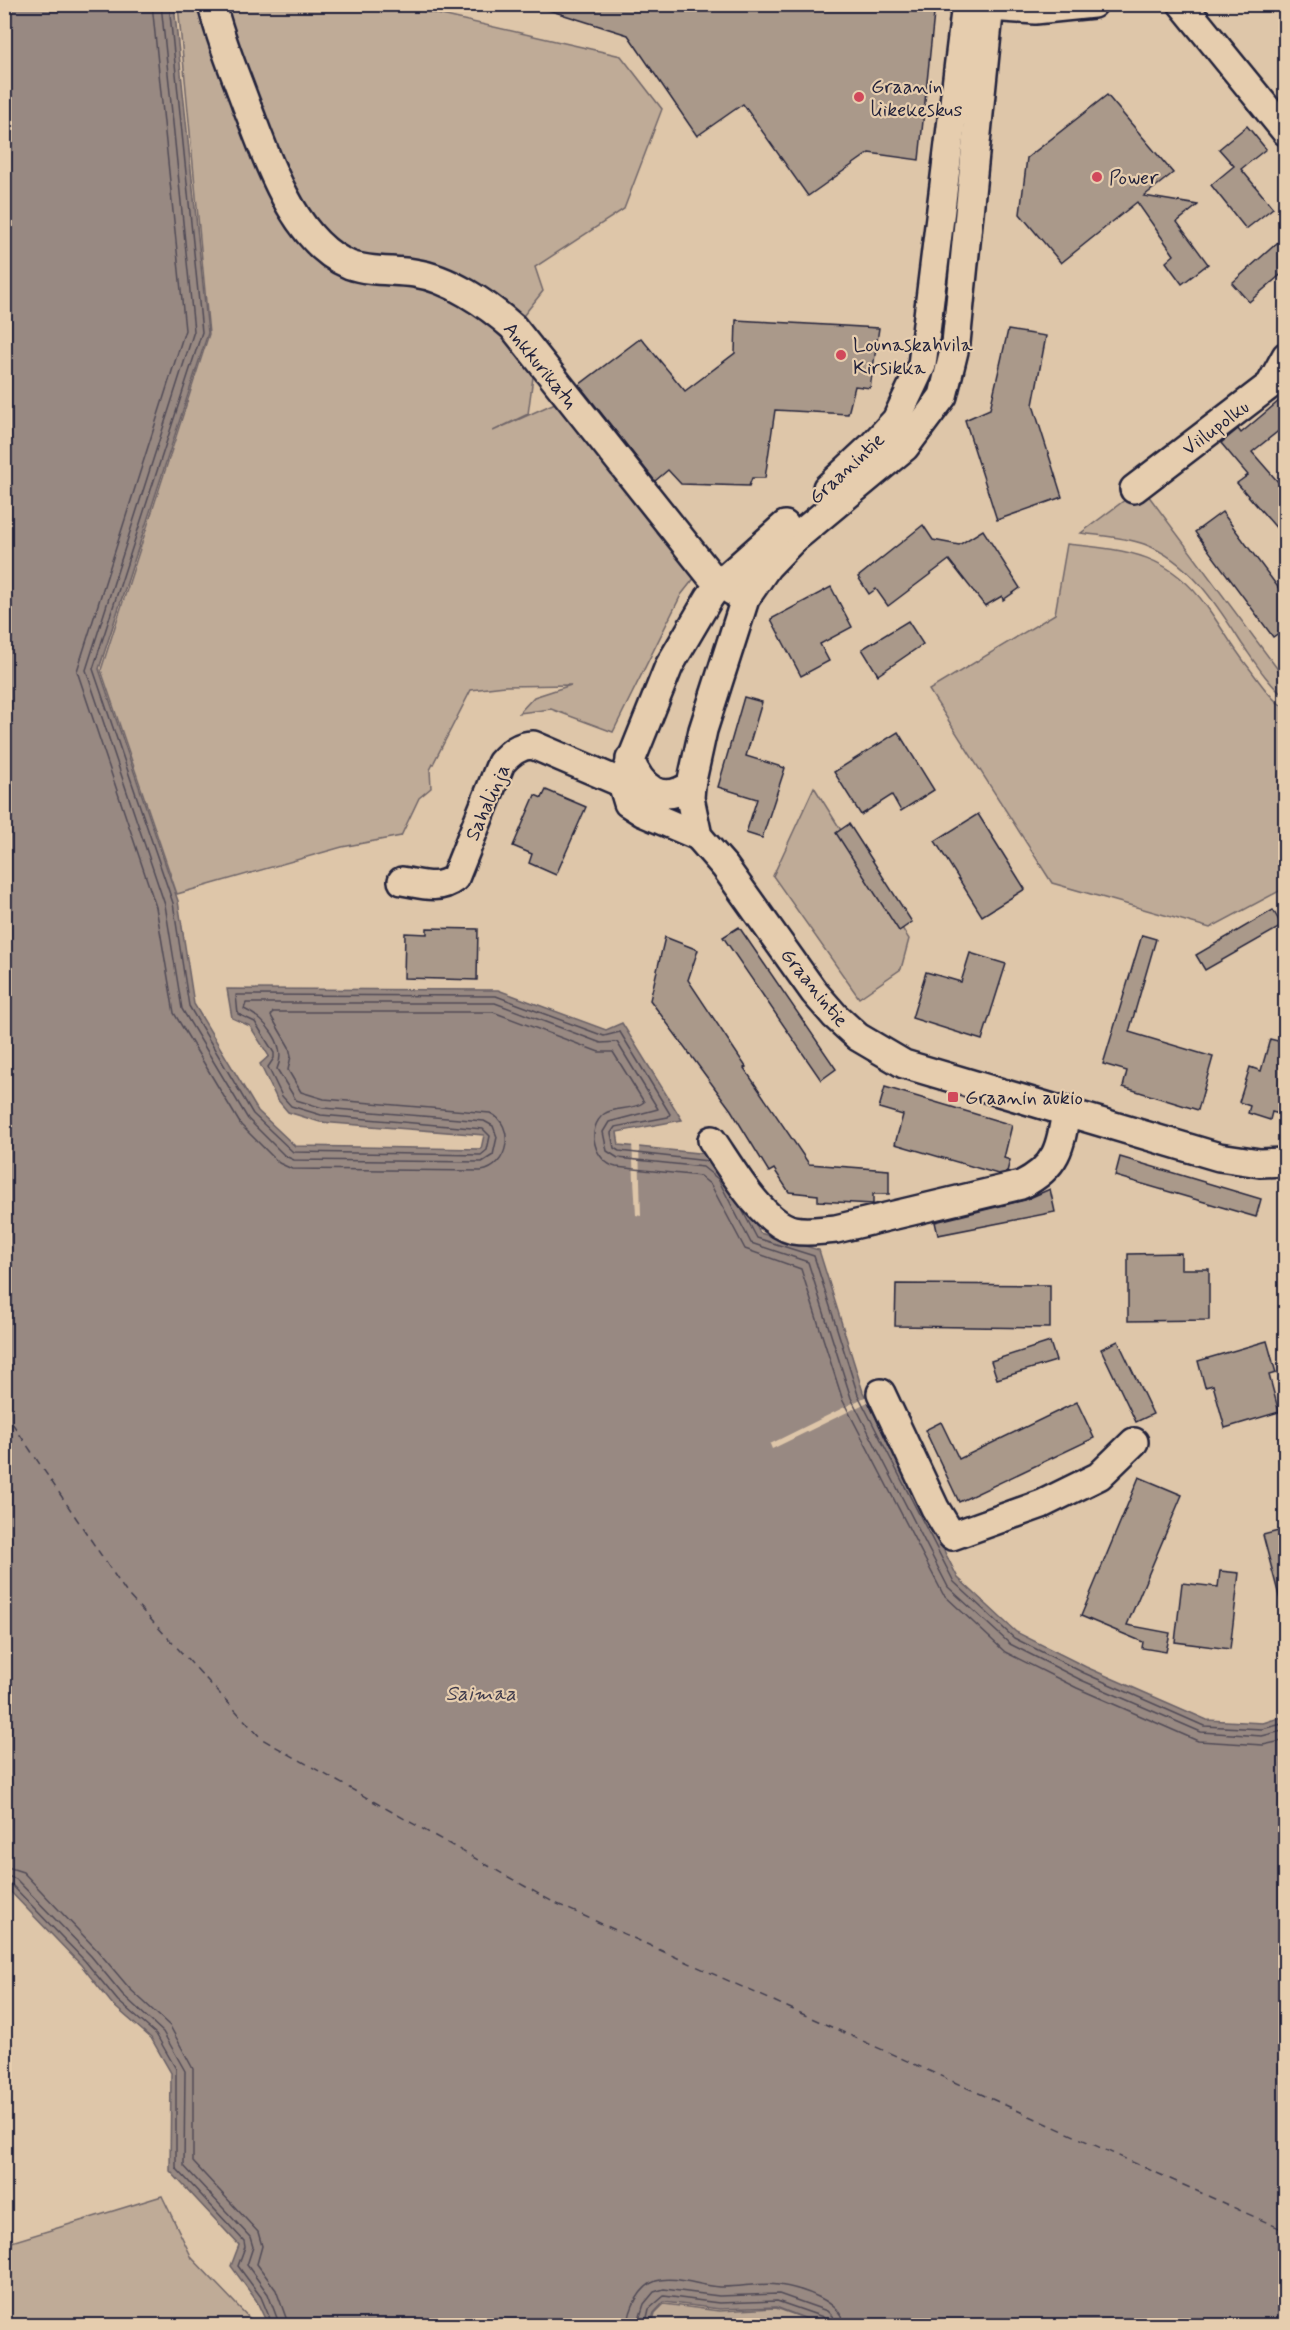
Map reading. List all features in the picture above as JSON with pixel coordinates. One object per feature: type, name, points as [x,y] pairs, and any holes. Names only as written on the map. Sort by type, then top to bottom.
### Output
[{"type":"street","name":"Ankkurikatu","points":[[212,4],[219,33],[278,186],[309,231],[334,258],[354,266],[417,274],[483,301],[506,320],[719,584],[745,599]]},
{"type":"street","points":[[978,6],[1035,10],[1093,4]]},
{"type":"street","points":[[1182,4],[1286,132]]},
{"type":"street","name":"Graanintie","points":[[978,6],[922,365],[896,420],[872,447],[719,584],[669,666],[626,771],[628,803],[642,812],[698,836],[725,867],[814,992],[835,1017],[858,1037],[904,1064],[1219,1157],[1260,1163],[1286,1162]]},
{"type":"street","name":"Graanintie","points":[[698,836],[690,798],[691,785],[703,730],[745,599],[767,567],[793,540],[905,447],[943,396],[956,343],[978,6]]},
{"type":"street","name":"Viilupolku","points":[[1134,489],[1270,385],[1286,356]]},
{"type":"street","name":"Sahalinja","points":[[402,881],[436,887],[446,885],[455,879],[501,763],[512,752],[526,745],[626,771]]},
{"type":"street","points":[[626,771],[639,778],[656,793],[680,793],[691,785]]},
{"type":"street","points":[[712,1140],[751,1196],[778,1224],[806,1232],[836,1229],[1021,1185],[1040,1176],[1053,1160],[1060,1145],[1066,1110]]},
{"type":"street","points":[[881,1393],[935,1509],[952,1536],[1042,1504],[1099,1476],[1134,1442]]},
{"type":"shaded area","points":[[178,5],[398,5],[621,56],[662,109],[624,209],[535,267],[543,291],[508,335],[533,377],[528,414],[493,431],[555,403],[696,576],[681,595],[613,732],[551,709],[519,713],[534,697],[571,685],[505,686],[471,690],[430,770],[431,788],[419,798],[401,836],[342,847],[177,894],[101,670],[209,334]]},
{"type":"shaded area","points":[[1142,487],[1285,679],[1285,697],[1262,672],[1201,586],[1175,561],[1144,544],[1121,538],[1081,533]]},
{"type":"shaded area","points":[[1067,544],[1128,552],[1162,565],[1178,575],[1207,607],[1264,688],[1285,708],[1285,888],[1210,928],[1052,883],[929,690],[1055,614]]},
{"type":"shaded area","points":[[814,787],[909,939],[901,969],[859,998],[773,876]]},
{"type":"shaded area","points":[[162,2196],[192,2258],[256,2325],[5,2325],[5,2244]]},
{"type":"shaded area","points":[[664,2304],[719,2311],[776,2308],[824,2325],[652,2325],[655,2313]]},
{"type":"water","name":"Saimaa","points":[[5,5],[174,5],[208,333],[99,669],[178,901],[194,1004],[258,1111],[295,1146],[481,1149],[484,1135],[320,1122],[288,1112],[277,1099],[260,1064],[269,1056],[250,1026],[232,1018],[227,989],[498,990],[606,1030],[622,1023],[682,1120],[617,1132],[619,1145],[708,1154],[729,1171],[760,1233],[819,1250],[863,1392],[958,1578],[1016,1632],[1086,1667],[1207,1720],[1263,1723],[1285,1716],[1285,2325],[825,2326],[776,2307],[719,2309],[664,2302],[654,2313],[650,2325],[268,2325],[256,2300],[231,2266],[239,2245],[170,2171],[171,2073],[151,2038],[113,2005],[81,1965],[5,1886]]},
{"type":"pier","points":[[632,1143],[639,1144],[641,1216],[636,1215]]},
{"type":"pier","points":[[867,1396],[870,1401],[772,1449],[770,1444]]},
{"type":"building","name":"Graanin liikekeskus","points":[[543,4],[935,4],[919,160],[869,153],[808,196],[743,104],[697,136],[628,35],[542,8]]},
{"type":"building","points":[[1107,95],[1173,173],[1144,196],[1198,205],[1177,222],[1208,264],[1182,284],[1166,262],[1174,255],[1137,202],[1061,263],[1020,214],[1027,158]]},
{"type":"building","points":[[1247,126],[1266,149],[1241,169],[1273,208],[1246,229],[1211,185],[1234,166],[1219,149]]},
{"type":"building","points":[[1286,235],[1286,270],[1249,302],[1232,283]]},
{"type":"building","points":[[736,320],[879,328],[870,388],[855,386],[848,414],[775,410],[765,478],[752,478],[749,486],[681,484],[668,470],[655,481],[579,385],[641,338],[685,391],[735,353]]},
{"type":"building","points":[[1008,330],[1046,336],[1033,405],[1062,497],[997,520],[965,420],[990,409]]},
{"type":"building","points":[[1286,395],[1286,425],[1252,452],[1286,491],[1286,539],[1237,483],[1248,475],[1221,443],[1238,429],[1241,433]]},
{"type":"building","points":[[1222,512],[1286,598],[1286,628],[1273,637],[1195,532]]},
{"type":"building","points":[[923,525],[933,540],[959,545],[983,530],[1020,588],[1003,600],[1002,596],[985,606],[949,560],[888,606],[876,589],[869,594],[858,577]]},
{"type":"building","points":[[831,587],[852,627],[820,644],[829,661],[801,676],[771,619]]},
{"type":"building","points":[[908,621],[923,644],[878,675],[862,649]]},
{"type":"building","points":[[744,697],[762,702],[746,756],[785,768],[762,838],[746,833],[757,799],[718,787]]},
{"type":"building","points":[[898,732],[934,790],[901,811],[892,795],[861,815],[834,772]]},
{"type":"building","points":[[546,790],[586,807],[556,875],[529,863],[532,854],[513,846],[535,795],[542,798]]},
{"type":"building","points":[[978,814],[1025,889],[982,916],[935,841]]},
{"type":"building","points":[[849,824],[912,922],[899,931],[836,833]]},
{"type":"building","points":[[1273,910],[1282,926],[1205,970],[1196,955]]},
{"type":"building","points":[[739,927],[836,1069],[821,1080],[723,937]]},
{"type":"building","points":[[427,928],[478,929],[477,980],[404,978],[405,933],[427,934]]},
{"type":"building","points":[[1142,935],[1156,939],[1129,1032],[1213,1057],[1198,1110],[1123,1087],[1127,1071],[1103,1064]]},
{"type":"building","points":[[665,937],[698,950],[688,980],[809,1164],[889,1170],[889,1194],[873,1194],[873,1204],[818,1201],[818,1195],[789,1192],[774,1169],[769,1172],[731,1110],[650,1000]]},
{"type":"building","points":[[970,953],[1006,964],[982,1040],[912,1018],[926,972],[961,982]]},
{"type":"building","points":[[1270,1039],[1286,1043],[1286,1116],[1272,1112],[1270,1120],[1248,1113],[1250,1106],[1239,1102],[1250,1067],[1261,1071]]},
{"type":"building","points":[[885,1087],[1012,1125],[1004,1158],[1010,1160],[1007,1172],[998,1174],[895,1144],[903,1115],[879,1108]]},
{"type":"building","points":[[1120,1157],[1261,1199],[1256,1217],[1115,1176]]},
{"type":"building","points":[[1050,1189],[1055,1212],[938,1235],[935,1222],[1025,1200]]},
{"type":"building","points":[[1181,1253],[1181,1269],[1209,1269],[1209,1320],[1128,1321],[1128,1254]]},
{"type":"building","points":[[896,1284],[1050,1285],[1050,1328],[895,1326]]},
{"type":"building","points":[[1118,1341],[1153,1414],[1136,1422],[1101,1349]]},
{"type":"building","points":[[1267,1341],[1276,1373],[1269,1375],[1279,1412],[1225,1428],[1213,1385],[1205,1387],[1198,1361]]},
{"type":"building","points":[[1050,1342],[1056,1361],[997,1379],[991,1361]]},
{"type":"building","points":[[1077,1402],[1094,1438],[959,1502],[925,1430],[941,1422],[959,1459]]},
{"type":"building","points":[[1139,1477],[1182,1495],[1127,1625],[1170,1633],[1166,1652],[1142,1648],[1143,1642],[1081,1616]]},
{"type":"building","points":[[1286,1529],[1286,1599],[1280,1600],[1263,1535]]},
{"type":"building","points":[[1220,1571],[1239,1573],[1230,1649],[1175,1642],[1182,1583],[1218,1587]]},
{"type":"ferry route","points":[[4,1411],[128,1595],[262,1739],[553,1902],[1286,2231]]},
{"type":"place","name":"Graanin liikekeskus","points":[[859,97]]},
{"type":"place","name":"Power","points":[[1097,177]]},
{"type":"place","name":"Lounaskahvila Kirsikka","points":[[841,355]]},
{"type":"place","name":"Graanin aukio","points":[[953,1097]]}]
